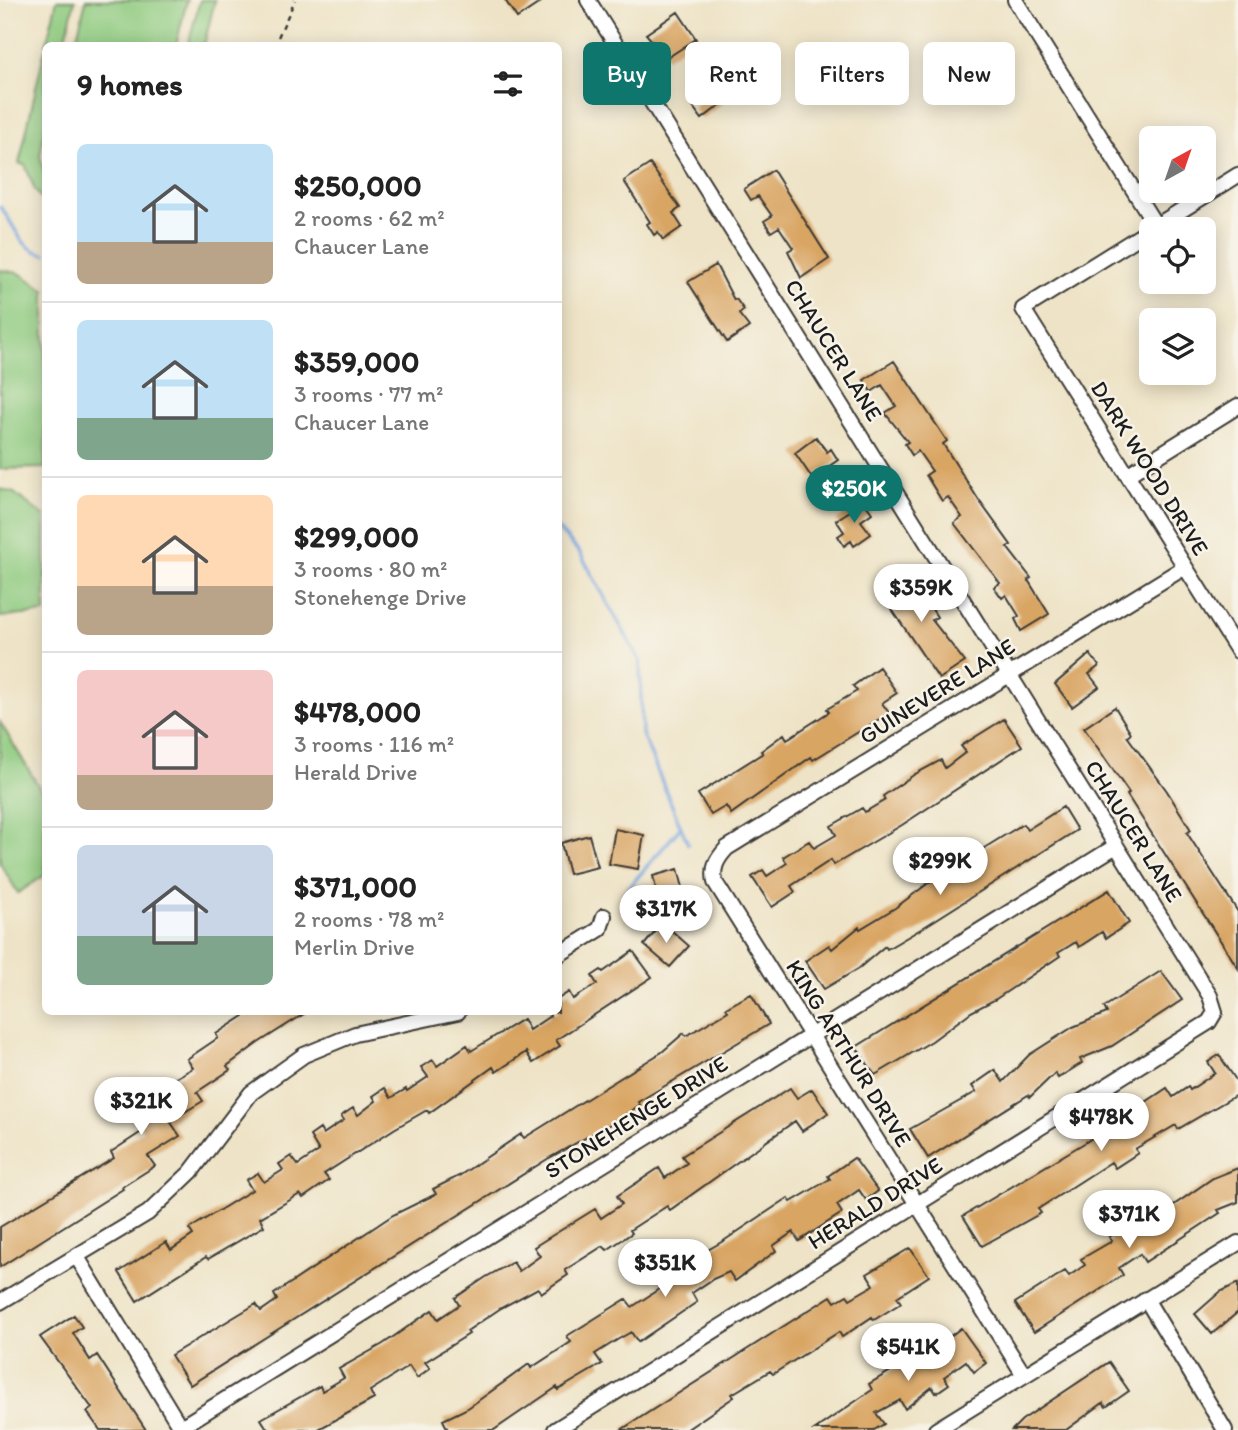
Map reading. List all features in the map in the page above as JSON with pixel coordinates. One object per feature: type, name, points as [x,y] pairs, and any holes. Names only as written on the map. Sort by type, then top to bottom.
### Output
[{"type":"street","name":"CHAUCER LANE","points":[[588,0],[1210,996],[1215,1012]]},
{"type":"street","points":[[1015,0],[1150,217]]},
{"type":"street","points":[[1170,217],[1238,175]]},
{"type":"street","name":"DARK WOOD DRIVE","points":[[1139,237],[1023,309],[1237,646]]},
{"type":"street","points":[[1127,475],[1238,406]]},
{"type":"street","name":"GUINEVERE LANE","points":[[717,859],[727,848],[1185,567]]},
{"type":"street","name":"STONEHENGE DRIVE","points":[[182,1429],[1116,846]]},
{"type":"street","name":"KING ARTHUR DRIVE","points":[[717,859],[712,871],[715,882],[1024,1375]]},
{"type":"street","points":[[562,953],[600,929],[604,916]]},
{"type":"street","name":"HERALD DRIVE","points":[[555,1430],[1209,1022],[1215,1012]]},
{"type":"street","points":[[0,1302],[148,1213],[172,1193],[251,1093],[304,1055],[355,1034],[448,1015]]},
{"type":"street","points":[[936,1430],[1238,1243]]},
{"type":"street","points":[[77,1257],[182,1429]]},
{"type":"street","points":[[1146,1299],[1225,1430]]},
{"type":"path","points":[[276,42],[295,0]]},
{"type":"green space","points":[[57,0],[75,0],[65,42],[47,42]]},
{"type":"green space","points":[[86,0],[187,0],[177,42],[76,42]]},
{"type":"green space","points":[[200,0],[215,0],[205,42],[189,42]]},
{"type":"green space","points":[[42,61],[42,200],[25,165],[19,164]]},
{"type":"green space","points":[[0,270],[19,273],[42,288],[42,468],[0,469]]},
{"type":"green space","points":[[0,489],[14,493],[42,515],[42,613],[0,617]]},
{"type":"green space","points":[[0,722],[42,792],[42,877],[18,893],[0,863]]},
{"type":"building","points":[[505,0],[544,0],[517,18]]},
{"type":"building","points":[[678,12],[696,39],[685,42],[685,46],[671,55],[671,42],[653,42],[646,34]]},
{"type":"building","points":[[696,105],[720,105],[702,119],[693,107]]},
{"type":"building","points":[[650,164],[680,208],[673,213],[682,227],[663,240],[658,232],[654,235],[647,224],[650,222],[624,181]]},
{"type":"building","points":[[773,170],[829,259],[801,278],[788,251],[793,248],[779,227],[771,232],[764,221],[772,216],[758,196],[751,200],[744,189]]},
{"type":"building","points":[[716,265],[734,300],[736,299],[744,310],[739,314],[749,327],[727,342],[688,282]]},
{"type":"building","points":[[894,361],[947,441],[943,444],[1011,545],[1007,547],[1031,578],[1028,580],[1049,614],[1021,631],[1015,619],[1019,616],[1006,595],[1002,598],[994,587],[1000,583],[954,523],[962,517],[948,497],[942,501],[926,475],[932,471],[918,451],[912,455],[905,444],[908,442],[885,413],[896,406],[882,385],[871,392],[864,380]]},
{"type":"building","points":[[816,437],[827,452],[831,449],[838,460],[812,478],[795,453]]},
{"type":"building","points":[[864,502],[872,513],[861,521],[871,534],[854,546],[851,541],[844,546],[838,536],[844,532],[836,520]]},
{"type":"building","points":[[906,569],[937,617],[932,620],[965,662],[939,679],[885,599],[890,596],[882,585]]},
{"type":"building","points":[[1090,654],[1099,666],[1089,674],[1099,687],[1072,707],[1055,684]]},
{"type":"building","points":[[879,667],[897,693],[882,703],[889,713],[813,760],[811,757],[731,814],[726,806],[711,815],[698,794],[763,753],[761,751],[784,734],[787,739],[829,712],[827,709],[857,691],[853,686]]},
{"type":"building","points":[[1115,707],[1131,733],[1127,736],[1167,791],[1191,830],[1187,833],[1238,912],[1238,968],[1127,795],[1129,793],[1084,728]]},
{"type":"building","points":[[1004,719],[1022,746],[902,825],[834,865],[831,860],[791,886],[795,892],[772,907],[752,877],[763,870],[767,876],[787,863],[783,857],[809,841],[814,848],[836,835],[831,826],[862,808],[865,812],[885,800],[883,796],[915,774],[941,760],[945,768],[966,752],[961,746]]},
{"type":"building","points":[[1063,807],[1077,830],[921,929],[887,949],[885,946],[858,969],[824,989],[805,961],[829,945],[832,949],[859,927],[860,929],[895,908],[934,879],[1023,824],[1027,830]]},
{"type":"building","points":[[615,829],[644,835],[638,869],[609,864]]},
{"type":"building","points":[[589,835],[598,867],[569,874],[562,843]]},
{"type":"building","points":[[678,869],[686,899],[652,908],[648,895],[657,893],[653,876]]},
{"type":"building","points":[[1109,890],[1129,923],[1106,938],[1102,932],[1079,947],[1076,942],[1058,953],[1060,956],[996,999],[971,1012],[932,1041],[875,1075],[856,1047]]},
{"type":"building","points":[[663,923],[689,946],[670,967],[644,945]]},
{"type":"building","points":[[633,951],[652,977],[556,1040],[560,1046],[533,1063],[526,1052],[496,1072],[493,1067],[429,1113],[427,1110],[394,1129],[324,1174],[329,1180],[303,1198],[300,1194],[260,1218],[264,1226],[208,1259],[206,1257],[137,1301],[119,1272],[166,1242],[171,1250],[193,1235],[189,1229],[252,1190],[246,1180],[258,1173],[264,1182],[283,1170],[279,1164],[291,1156],[298,1165],[319,1151],[310,1136],[320,1129],[323,1134],[344,1120],[341,1116],[353,1108],[358,1115],[376,1101],[373,1096],[385,1088],[391,1098],[406,1089],[407,1091],[428,1077],[421,1067],[433,1060],[437,1066],[467,1045],[471,1051],[523,1019],[529,1030],[550,1015],[562,1015],[562,996],[569,992],[573,999],[597,984],[592,976],[601,970],[603,972]]},
{"type":"building","points":[[1161,971],[1182,1000],[1112,1046],[1080,1059],[1082,1063],[1058,1078],[1055,1073],[1030,1097],[1028,1095],[928,1158],[910,1129],[976,1092],[972,1086],[995,1070],[1003,1082],[1029,1055],[1073,1027],[1107,1013],[1104,1007]]},
{"type":"building","points":[[751,994],[769,1024],[638,1102],[640,1105],[607,1126],[549,1158],[190,1385],[171,1355],[256,1304],[261,1311],[277,1300],[274,1294],[393,1215],[436,1194],[433,1189],[459,1176],[521,1134],[524,1138],[662,1052],[684,1033],[686,1036]]},
{"type":"building","points":[[245,1015],[302,1015],[258,1043],[227,1066],[230,1070],[197,1092],[203,1101],[170,1121],[180,1136],[148,1156],[155,1166],[0,1267],[0,1227],[114,1158],[111,1152],[143,1131],[137,1121],[169,1102],[160,1087],[193,1068],[187,1059],[218,1038],[216,1034]]},
{"type":"building","points":[[1219,1055],[1238,1083],[1238,1094],[1178,1129],[1176,1125],[1135,1149],[1138,1153],[1115,1168],[1111,1162],[1038,1209],[1041,1213],[982,1246],[963,1216],[1086,1142],[1167,1088],[1173,1097],[1188,1087],[1190,1090],[1215,1073],[1208,1062]]},
{"type":"building","points":[[790,1088],[797,1098],[812,1089],[828,1113],[802,1131],[795,1121],[670,1210],[667,1206],[630,1230],[632,1233],[607,1250],[603,1246],[565,1270],[568,1275],[541,1293],[538,1288],[501,1308],[467,1331],[469,1334],[425,1362],[430,1368],[417,1378],[409,1366],[370,1391],[374,1399],[317,1430],[268,1430],[261,1419],[320,1386],[322,1391],[344,1378],[339,1369],[383,1344],[432,1310],[438,1319],[459,1305],[455,1298],[486,1277],[513,1262],[519,1271],[540,1256],[534,1247],[595,1209],[601,1218],[622,1204],[617,1196],[659,1168],[665,1178],[687,1163],[682,1156]]},
{"type":"building","points":[[854,1158],[878,1191],[866,1200],[859,1190],[837,1205],[842,1213],[799,1241],[793,1232],[773,1246],[776,1251],[735,1281],[729,1272],[713,1279],[692,1293],[697,1302],[638,1342],[631,1332],[617,1340],[595,1354],[602,1364],[558,1390],[557,1387],[494,1430],[448,1430],[443,1420],[468,1408],[529,1364],[531,1368],[571,1342],[567,1336],[626,1299],[632,1307],[668,1283],[663,1275],[690,1257],[692,1259],[725,1240],[788,1198],[791,1202],[830,1179],[828,1176]]},
{"type":"building","points":[[1238,1168],[1238,1202],[1218,1210],[1220,1213],[1145,1262],[1140,1254],[1119,1268],[1123,1275],[1034,1332],[1015,1303],[1065,1271],[1069,1276],[1085,1265],[1081,1259],[1112,1241],[1109,1237],[1135,1220],[1138,1224],[1170,1205],[1171,1207],[1213,1178]]},
{"type":"building","points":[[910,1248],[929,1276],[897,1297],[901,1303],[874,1320],[872,1317],[842,1337],[839,1332],[773,1374],[770,1371],[732,1394],[734,1397],[686,1430],[621,1430],[831,1296],[835,1302],[847,1295],[850,1299],[874,1285],[867,1274]]},
{"type":"building","points":[[1238,1283],[1238,1312],[1212,1334],[1195,1314],[1220,1292]]},
{"type":"building","points":[[74,1315],[82,1327],[73,1333],[90,1360],[97,1355],[146,1430],[100,1430],[87,1412],[92,1408],[40,1337]]},
{"type":"building","points":[[961,1328],[986,1363],[974,1372],[966,1361],[944,1377],[949,1384],[936,1393],[932,1387],[905,1409],[900,1400],[876,1413],[884,1424],[874,1430],[814,1430],[872,1390],[869,1384],[926,1350],[928,1353]]},
{"type":"building","points":[[1109,1362],[1129,1391],[1106,1407],[1103,1403],[1066,1430],[1012,1430],[1022,1420]]},
{"type":"waterway","points":[[0,207],[24,242],[42,253]]},
{"type":"waterway","points":[[562,533],[580,553],[640,661],[642,734],[688,844]]},
{"type":"waterway","points":[[624,893],[681,827]]}]
